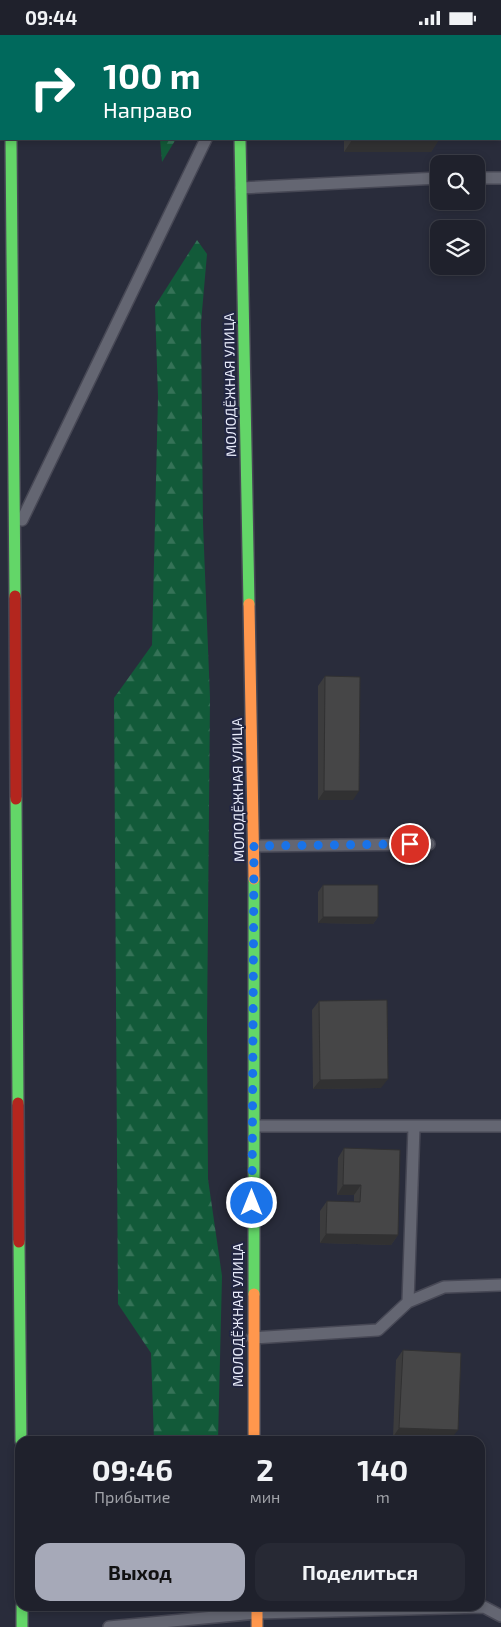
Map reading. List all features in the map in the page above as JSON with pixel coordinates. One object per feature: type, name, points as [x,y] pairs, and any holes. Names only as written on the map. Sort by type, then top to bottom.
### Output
[{"type":"main road","points":[[11,140],[20,1436]]},
{"type":"main road","name":"МОЛОДЁЖНАЯ УЛИЦА","points":[[240,140],[254,846],[252,1126],[254,1436]]},
{"type":"main road","points":[[22,1611],[22,1627]]},
{"type":"main road","points":[[257,1611],[257,1627]]},
{"type":"lane","points":[[15,534],[206,140]]},
{"type":"lane","points":[[241,188],[430,178]]},
{"type":"lane","points":[[485,178],[501,178]]},
{"type":"lane","points":[[0,669],[16,670]]},
{"type":"lane","points":[[254,846],[429,844]]},
{"type":"lane","points":[[252,1126],[501,1126]]},
{"type":"lane","points":[[408,1302],[414,1127]]},
{"type":"lane","points":[[252,1338],[378,1330],[408,1302],[444,1287],[501,1285]]},
{"type":"lane","points":[[485,1608],[501,1616]]},
{"type":"lane","points":[[109,1627],[241,1611]]},
{"type":"green space","points":[[160,140],[175,140],[162,162]]},
{"type":"green space","points":[[197,240],[207,254],[201,323],[203,524],[210,698],[207,1028],[208,1179],[222,1276],[218,1436],[154,1436],[151,1353],[118,1304],[114,698],[152,645],[158,397],[155,306]]},
{"type":"building","points":[[325,676],[360,677],[359,791],[324,791]]},
{"type":"building","points":[[323,885],[378,885],[378,917],[323,917]]},
{"type":"building","points":[[387,1000],[388,1079],[320,1080],[319,1001]]},
{"type":"building","points":[[344,1148],[400,1150],[398,1235],[326,1234],[327,1201],[360,1202],[361,1185],[343,1185]]},
{"type":"building","points":[[403,1350],[461,1353],[458,1430],[399,1428]]},
{"type":"traffic: fast","points":[[11,140],[15,596]]},
{"type":"traffic: fast","points":[[240,140],[249,604]]},
{"type":"traffic: fast","points":[[16,799],[18,1103]]},
{"type":"traffic: fast","points":[[254,879],[254,1294]]},
{"type":"traffic: fast","points":[[19,1242],[21,1436]]},
{"type":"traffic: fast","points":[[22,1611],[22,1627]]},
{"type":"traffic: slow","points":[[249,604],[254,879]]},
{"type":"traffic: slow","points":[[254,1294],[254,1436]]},
{"type":"traffic: slow","points":[[257,1611],[257,1627]]},
{"type":"traffic: jam","points":[[15,596],[16,799]]},
{"type":"traffic: jam","points":[[18,1103],[19,1242]]},
{"type":"route","points":[[252,1203],[254,846],[410,844]]}]
